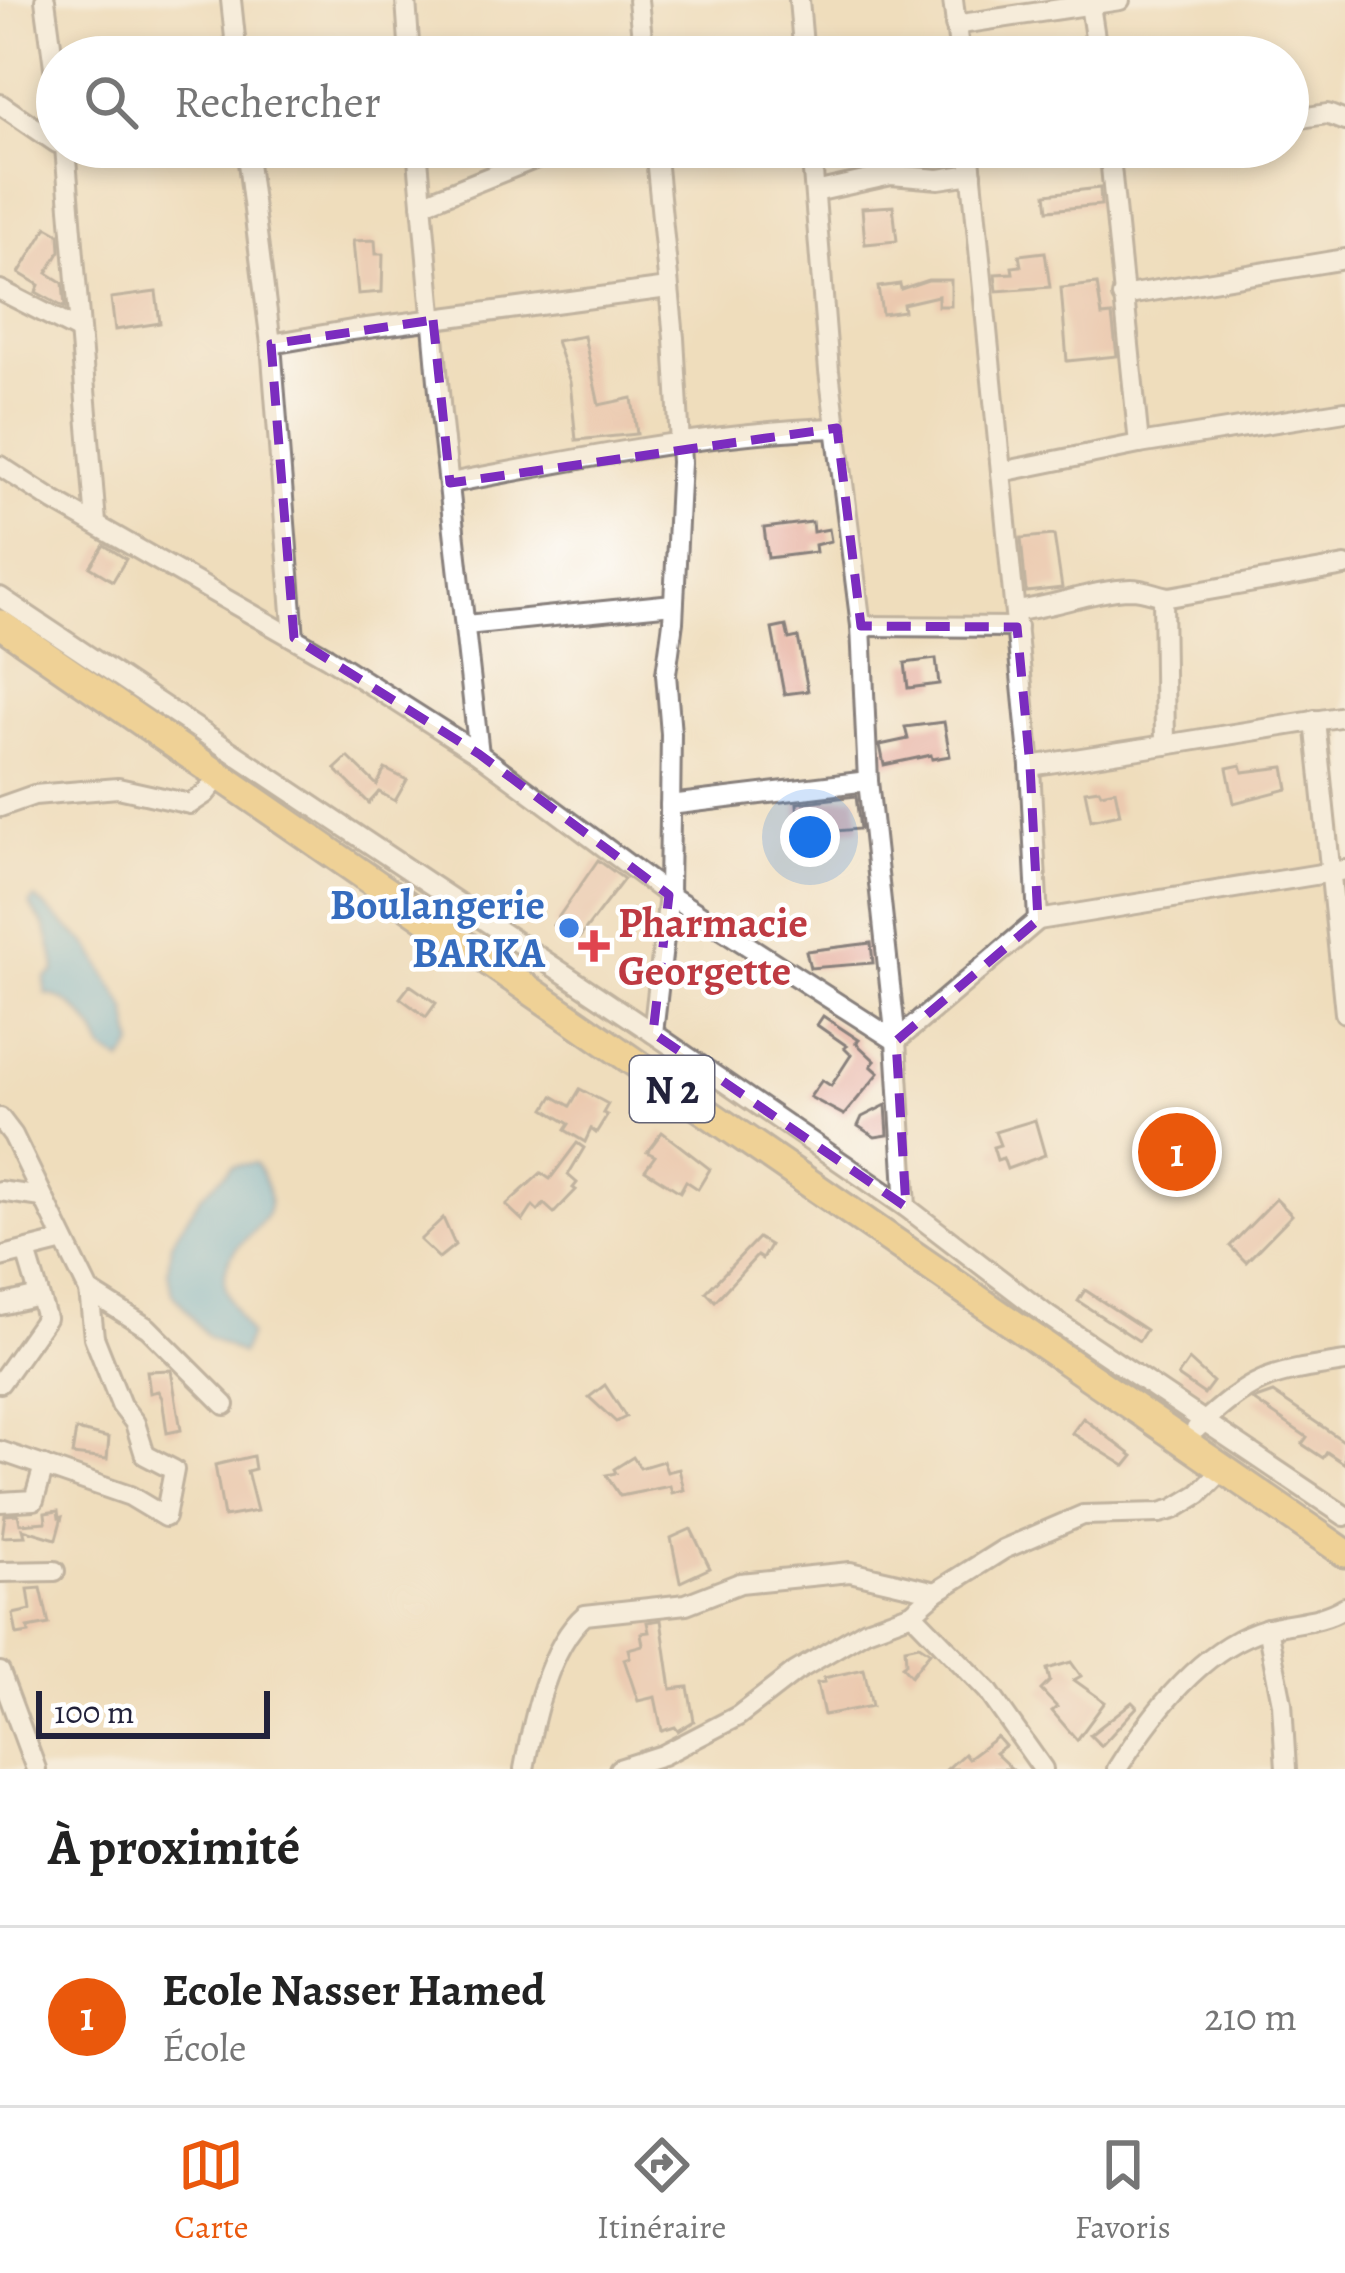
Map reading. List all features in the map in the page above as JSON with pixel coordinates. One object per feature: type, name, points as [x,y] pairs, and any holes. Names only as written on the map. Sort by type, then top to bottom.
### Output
[{"type":"main road","name":"N 2","points":[[0,624],[1345,1553]]},
{"type":"street","points":[[45,0],[50,36]]},
{"type":"street","points":[[231,0],[235,36]]},
{"type":"street","points":[[406,0],[409,36]]},
{"type":"street","points":[[638,0],[642,36]]},
{"type":"street","points":[[800,0],[803,36]]},
{"type":"street","points":[[953,0],[957,36]]},
{"type":"street","points":[[955,25],[1120,0]]},
{"type":"street","points":[[1090,5],[1095,36]]},
{"type":"street","points":[[0,104],[36,128]]},
{"type":"street","points":[[1309,117],[1327,114],[1345,122]]},
{"type":"street","points":[[65,168],[96,523]]},
{"type":"street","points":[[249,168],[271,344],[295,638]]},
{"type":"street","points":[[419,168],[479,754]]},
{"type":"street","points":[[422,204],[512,168]]},
{"type":"street","points":[[653,1033],[669,895],[671,734],[666,674],[681,442],[657,168]]},
{"type":"street","points":[[813,168],[861,626],[868,781],[896,1041],[906,1207]]},
{"type":"street","points":[[971,168],[1030,766],[1038,920]]},
{"type":"street","points":[[1111,168],[1139,444]]},
{"type":"street","points":[[815,192],[891,175],[939,179],[972,174]]},
{"type":"street","points":[[1122,296],[1345,259]]},
{"type":"street","points":[[271,344],[668,288]]},
{"type":"street","points":[[0,290],[78,330]]},
{"type":"street","points":[[1001,472],[1345,411]]},
{"type":"street","points":[[450,483],[681,442],[837,428]]},
{"type":"street","points":[[0,466],[295,638],[479,754],[669,895],[896,1041]]},
{"type":"street","points":[[861,626],[1016,619],[1120,590],[1147,590],[1163,597],[1345,566]]},
{"type":"street","points":[[0,597],[653,1033],[906,1207],[1015,1292],[1345,1516]]},
{"type":"street","points":[[1163,597],[1166,745]]},
{"type":"street","points":[[466,625],[674,604]]},
{"type":"street","points":[[1030,766],[1345,716]]},
{"type":"street","points":[[1315,720],[1338,871],[1345,1012]]},
{"type":"street","points":[[0,807],[34,795],[118,788],[190,804],[219,776]]},
{"type":"street","points":[[670,805],[868,781]]},
{"type":"street","points":[[896,1041],[1038,920],[1338,871]]},
{"type":"street","points":[[0,1118],[13,1135],[89,1291],[94,1337],[121,1405],[135,1423],[146,1455],[173,1470],[165,1516],[130,1496],[0,1451]]},
{"type":"street","points":[[0,1191],[42,1197]]},
{"type":"street","points":[[0,1257],[64,1241]]},
{"type":"street","points":[[0,1383],[46,1318],[26,1250]]},
{"type":"street","points":[[89,1291],[148,1328],[225,1405]]},
{"type":"street","points":[[0,1305],[39,1296]]},
{"type":"street","points":[[1182,1442],[1255,1380],[1345,1362]]},
{"type":"street","points":[[0,1502],[34,1500],[44,1466]]},
{"type":"street","points":[[620,1769],[663,1755],[738,1716],[795,1672],[866,1630],[912,1613],[1004,1549],[1083,1515],[1160,1514],[1174,1509],[1199,1494],[1223,1470]]},
{"type":"street","points":[[0,1572],[55,1571]]},
{"type":"street","points":[[524,1769],[553,1661],[585,1615],[686,1604],[740,1582],[837,1573],[862,1574],[936,1592]]},
{"type":"street","points":[[1117,1769],[1145,1729],[1230,1645],[1267,1628],[1312,1622],[1345,1606]]},
{"type":"street","points":[[912,1613],[988,1691],[1043,1769]]},
{"type":"street","points":[[1267,1628],[1282,1703],[1286,1769]]},
{"type":"street","points":[[0,1672],[36,1769]]},
{"type":"highlighted area","points":[[433,320],[450,483],[837,428],[861,626],[1017,627],[1030,766],[1038,920],[896,1041],[906,1207],[653,1033],[669,895],[479,754],[294,638],[271,344]]},
{"type":"water","points":[[35,898],[90,947],[127,1010],[134,1045],[122,1062],[103,1050],[88,1022],[73,1007],[46,994],[45,979],[55,971],[46,930],[30,903]]},
{"type":"water","points":[[255,1163],[267,1186],[269,1204],[265,1217],[227,1264],[225,1282],[249,1335],[241,1354],[207,1336],[173,1293],[168,1272],[171,1243],[200,1197],[233,1166]]},
{"type":"building","points":[[1100,188],[1101,205],[1048,210],[1046,194]]},
{"type":"building","points":[[893,206],[897,241],[865,244],[862,208]]},
{"type":"building","points":[[47,227],[59,234],[60,251],[47,273],[63,283],[65,308],[36,292],[39,285],[19,273]]},
{"type":"building","points":[[375,240],[376,254],[383,254],[382,292],[358,294],[353,241]]},
{"type":"building","points":[[1045,252],[1050,287],[997,291],[995,274],[1013,273],[1012,267],[1021,266],[1019,255]]},
{"type":"building","points":[[928,280],[951,280],[951,306],[938,306],[938,296],[903,304],[904,311],[882,314],[878,287],[900,284],[901,289]]},
{"type":"building","points":[[1097,284],[1102,316],[1112,315],[1117,356],[1067,361],[1061,288]]},
{"type":"building","points":[[156,292],[160,323],[115,330],[111,298]]},
{"type":"building","points":[[584,336],[599,405],[632,398],[637,434],[576,440],[570,382],[556,341]]},
{"type":"building","points":[[812,522],[813,532],[829,529],[831,541],[815,545],[816,552],[768,558],[764,528]]},
{"type":"building","points":[[1054,535],[1062,588],[1026,592],[1021,538]]},
{"type":"building","points":[[104,545],[126,559],[113,581],[90,567]]},
{"type":"building","points":[[786,626],[789,639],[798,637],[808,691],[784,694],[772,629]]},
{"type":"building","points":[[936,659],[939,684],[908,688],[905,663]]},
{"type":"building","points":[[944,722],[950,756],[884,765],[880,745],[908,739],[905,727]]},
{"type":"building","points":[[348,757],[377,785],[385,769],[407,780],[395,801],[379,792],[369,803],[335,769]]},
{"type":"building","points":[[1241,765],[1243,772],[1284,767],[1288,789],[1234,803],[1227,768]]},
{"type":"building","points":[[1099,789],[1101,793],[1115,790],[1120,814],[1091,820],[1085,791]]},
{"type":"building","points":[[856,796],[860,829],[799,834],[797,803]]},
{"type":"building","points":[[598,860],[624,879],[577,941],[553,925]]},
{"type":"building","points":[[871,943],[873,963],[810,968],[806,951]]},
{"type":"building","points":[[410,985],[436,1003],[426,1017],[400,998]]},
{"type":"building","points":[[823,1016],[859,1040],[856,1043],[875,1061],[871,1066],[879,1073],[844,1115],[810,1097],[822,1080],[831,1086],[851,1055],[847,1046],[817,1025]]},
{"type":"building","points":[[580,1089],[608,1104],[603,1113],[607,1115],[585,1142],[565,1130],[569,1124],[545,1109],[553,1096],[570,1106]]},
{"type":"building","points":[[886,1105],[888,1135],[875,1137],[858,1126],[862,1117]]},
{"type":"building","points":[[1035,1120],[1045,1155],[1007,1169],[1003,1158],[997,1160],[993,1147],[1000,1145],[995,1132]]},
{"type":"building","points":[[1192,1120],[1209,1136],[1162,1184],[1145,1168]]},
{"type":"building","points":[[662,1132],[710,1169],[698,1189],[686,1181],[680,1192],[645,1170],[655,1156],[647,1152]]},
{"type":"building","points":[[577,1143],[584,1148],[568,1175],[577,1183],[576,1190],[554,1213],[544,1204],[538,1211],[533,1206],[523,1221],[506,1205],[541,1173],[550,1179]]},
{"type":"building","points":[[1276,1199],[1292,1215],[1246,1262],[1230,1246]]},
{"type":"building","points":[[443,1218],[455,1245],[439,1258],[420,1240]]},
{"type":"building","points":[[758,1238],[770,1245],[762,1259],[757,1256],[715,1301],[706,1292]]},
{"type":"building","points":[[1085,1290],[1146,1330],[1139,1341],[1078,1301]]},
{"type":"building","points":[[1189,1360],[1213,1382],[1204,1394],[1178,1376]]},
{"type":"building","points":[[171,1370],[181,1430],[167,1433],[162,1398],[158,1391],[150,1393],[147,1371]]},
{"type":"building","points":[[605,1385],[626,1417],[616,1422],[589,1397]]},
{"type":"building","points":[[1273,1393],[1345,1442],[1345,1464],[1327,1452],[1323,1458],[1302,1444],[1307,1437],[1253,1400]]},
{"type":"building","points":[[1083,1418],[1133,1456],[1125,1466],[1072,1433]]},
{"type":"building","points":[[76,1430],[109,1438],[107,1459],[72,1455]]},
{"type":"building","points":[[253,1456],[255,1469],[247,1471],[257,1511],[224,1517],[215,1465]]},
{"type":"building","points":[[633,1457],[640,1468],[663,1461],[667,1472],[679,1469],[684,1490],[672,1493],[670,1486],[620,1496],[606,1475],[616,1473],[614,1469]]},
{"type":"building","points":[[58,1511],[62,1517],[56,1539],[23,1529],[25,1536],[2,1537],[5,1515],[18,1514],[20,1524],[46,1522],[45,1513]]},
{"type":"building","points":[[691,1529],[710,1568],[680,1582],[671,1538]]},
{"type":"building","points":[[41,1588],[49,1624],[17,1635],[13,1614],[31,1610],[28,1589]]},
{"type":"building","points":[[661,1620],[671,1689],[688,1687],[694,1721],[678,1731],[675,1727],[662,1731],[655,1697],[638,1701],[624,1659],[630,1657],[628,1649],[643,1645],[641,1633],[649,1632],[647,1622]]},
{"type":"building","points":[[919,1645],[930,1652],[911,1676],[902,1666],[905,1648]]},
{"type":"building","points":[[1071,1662],[1081,1676],[1074,1680],[1105,1702],[1077,1740],[1041,1690],[1050,1681],[1047,1669]]},
{"type":"building","points":[[864,1669],[872,1706],[824,1715],[817,1683]]},
{"type":"building","points":[[1132,1702],[1137,1707],[1101,1746],[1090,1735]]},
{"type":"building","points":[[997,1737],[1005,1746],[995,1753],[1012,1769],[947,1769],[964,1754],[968,1759]]},
{"type":"place","name":"Boulangerie BARKA","points":[[569,928]]},
{"type":"place","name":"Pharmacie Georgette","points":[[594,946]]},
{"type":"place","name":"Ecole Nasser Hamed","points":[[1177,1152]]}]
